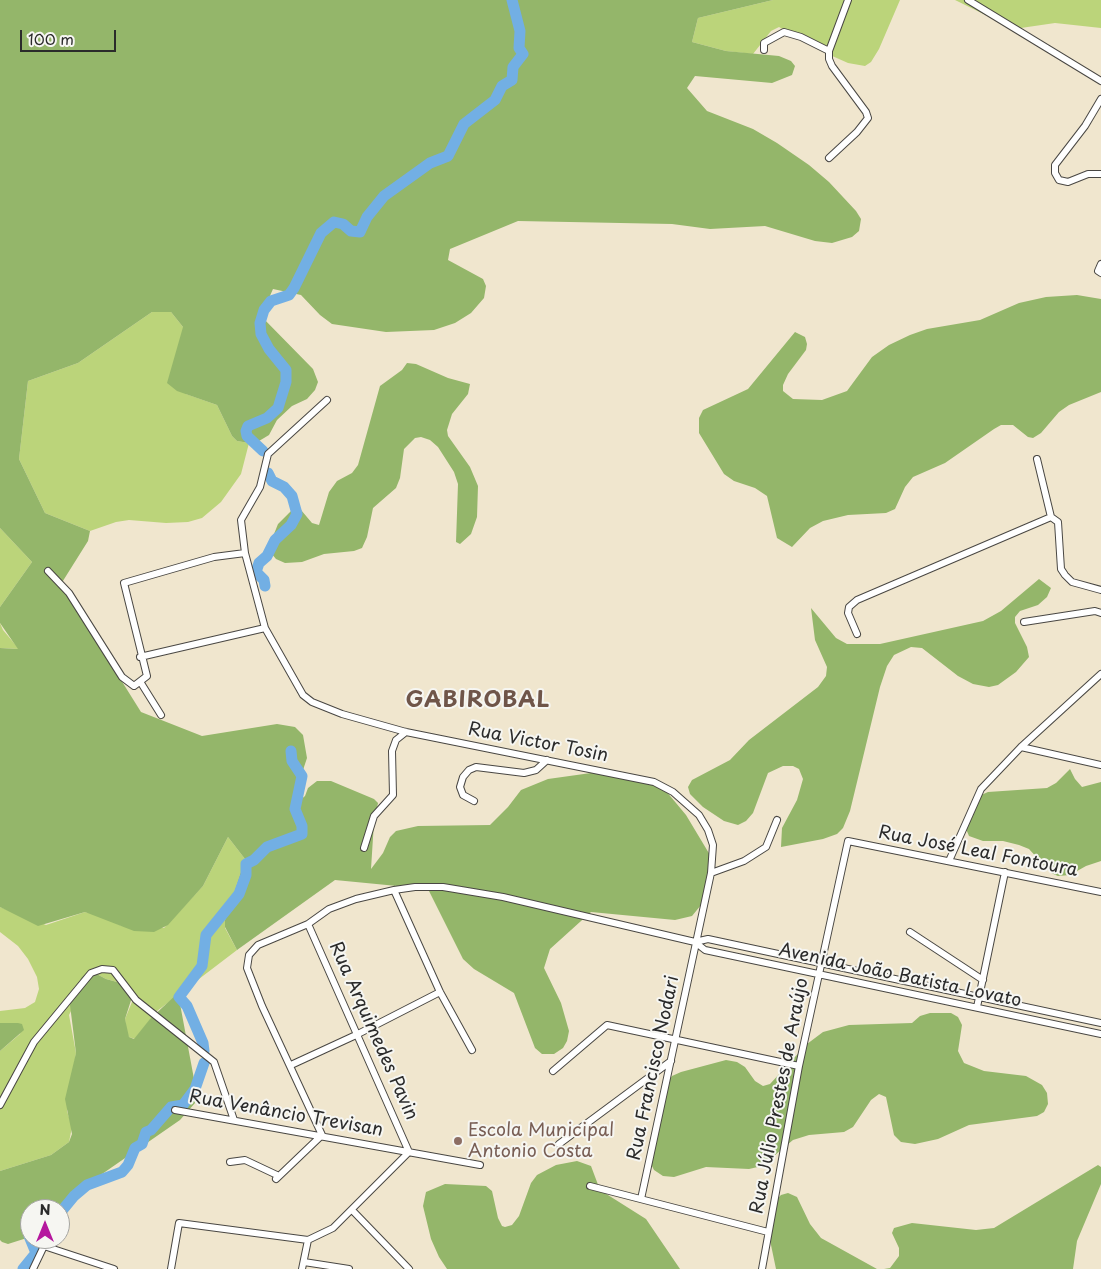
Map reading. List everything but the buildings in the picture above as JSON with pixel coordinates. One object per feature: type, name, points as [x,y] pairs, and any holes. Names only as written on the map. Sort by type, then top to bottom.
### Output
[{"type":"street","points":[[829,158],[857,132],[868,118],[866,112],[832,66],[829,51],[848,0]]},
{"type":"street","points":[[968,0],[1101,81]]},
{"type":"street","points":[[764,50],[764,43],[784,32],[801,37],[829,51]]},
{"type":"street","points":[[1101,99],[1085,126],[1055,165],[1055,173],[1059,180],[1068,182],[1088,174],[1101,174]]},
{"type":"street","points":[[1101,264],[1098,271],[1101,273]]},
{"type":"street","name":"Rua Victor Tosin","points":[[327,400],[268,454],[260,487],[241,520],[245,553],[265,628],[298,688],[312,702],[342,714],[406,732],[632,776],[654,782],[673,792],[699,815],[708,830],[713,845],[711,873],[695,942]]},
{"type":"street","points":[[1038,459],[1051,517],[1058,522],[1061,569],[1072,582],[1101,590]]},
{"type":"street","points":[[857,634],[848,613],[849,607],[857,600],[1051,517]]},
{"type":"street","points":[[48,571],[68,593],[122,677],[134,686],[141,683],[147,676],[140,657],[124,583],[214,557],[245,553]]},
{"type":"street","points":[[1024,622],[1095,611],[1101,612]]},
{"type":"street","points":[[140,657],[265,628]]},
{"type":"street","points":[[949,861],[981,789],[1021,747],[1101,674]]},
{"type":"street","points":[[141,683],[161,715]]},
{"type":"street","points":[[364,848],[374,816],[393,795],[392,750],[396,740],[406,732]]},
{"type":"street","points":[[1021,747],[1101,764]]},
{"type":"street","points":[[474,801],[463,795],[460,787],[463,777],[469,770],[476,767],[524,774],[536,770],[547,760]]},
{"type":"street","points":[[711,873],[744,861],[766,847],[776,820]]},
{"type":"street","name":"Rua José Leal Fontoura","points":[[848,841],[1101,892]]},
{"type":"street","name":"Rua Júlio Prestes de Araújo","points":[[762,1269],[799,1066],[848,841]]},
{"type":"street","points":[[977,1007],[1005,872]]},
{"type":"street","name":"Avenida João Batista Lovato","points":[[291,1065],[259,999],[247,968],[249,955],[258,946],[308,924],[328,909],[363,897],[415,886],[443,887],[503,897],[695,942],[705,950],[1101,1034]]},
{"type":"street","points":[[394,890],[440,992],[472,1050]]},
{"type":"street","name":"Rua Arquimedes Pavin","points":[[308,924],[408,1152]]},
{"type":"street","points":[[910,932],[983,980]]},
{"type":"street","name":"Avenida João Batista Lovato","points":[[695,942],[708,939],[1101,1023]]},
{"type":"street","name":"Rua Francisco Nodari","points":[[641,1199],[676,1040],[695,942]]},
{"type":"street","points":[[0,1105],[34,1042],[91,973],[102,969],[113,970],[136,1000],[214,1062],[234,1120]]},
{"type":"street","points":[[230,1162],[245,1160],[277,1178],[322,1135],[291,1065],[356,1035],[440,992]]},
{"type":"street","points":[[553,1071],[607,1025],[799,1066]]},
{"type":"street","points":[[559,1144],[671,1061]]},
{"type":"street","name":"Rua Venâncio Trevisan","points":[[175,1110],[480,1165]]},
{"type":"street","points":[[171,1269],[179,1223],[308,1240],[333,1228],[408,1152]]},
{"type":"street","points":[[590,1186],[768,1232]]},
{"type":"street","points":[[352,1210],[409,1269]]},
{"type":"street","points":[[308,1240],[303,1265],[350,1269]]},
{"type":"street","points":[[33,1269],[44,1246],[114,1269]]},
{"type":"green space","points":[[0,0],[773,0],[698,18],[692,42],[726,51],[779,56],[791,61],[795,66],[792,75],[772,83],[695,76],[687,88],[707,111],[753,129],[809,165],[829,182],[861,219],[859,231],[852,237],[832,243],[815,241],[765,226],[710,229],[672,224],[518,221],[450,249],[448,260],[483,279],[486,286],[484,298],[471,313],[455,323],[434,330],[386,332],[332,324],[320,315],[301,295],[273,289],[261,316],[313,369],[318,382],[315,390],[307,399],[292,406],[277,420],[269,435],[259,441],[249,443],[237,441],[232,436],[217,405],[177,391],[167,383],[183,327],[171,312],[152,312],[78,363],[28,381],[19,459],[45,513],[90,531],[88,541],[61,584],[141,712],[202,736],[277,724],[295,727],[303,735],[307,758],[290,809],[305,796],[308,788],[317,781],[331,781],[374,799],[378,803],[374,822],[371,869],[383,853],[390,837],[396,831],[418,826],[490,825],[508,807],[521,790],[548,779],[591,773],[615,774],[638,778],[666,791],[686,815],[713,860],[701,905],[692,916],[675,920],[591,912],[550,949],[544,968],[561,1003],[569,1031],[563,1048],[554,1054],[542,1054],[535,1048],[514,993],[474,969],[463,959],[428,889],[335,880],[237,950],[225,927],[225,920],[245,859],[228,837],[203,886],[168,925],[154,932],[134,931],[85,912],[38,926],[0,907],[0,648],[18,649],[0,623],[0,607],[32,562],[0,528]]},
{"type":"green space","points":[[773,0],[900,0],[879,49],[871,62],[865,66],[848,63],[821,51],[779,27],[771,31],[753,54],[726,51],[692,42],[698,18]]},
{"type":"green space","points":[[955,0],[1101,0],[1101,28],[1055,23],[1014,29]]},
{"type":"green space","points":[[1077,295],[1101,299],[1101,392],[1069,405],[1059,412],[1041,433],[1033,438],[1028,437],[1013,425],[1001,425],[945,463],[913,477],[905,487],[895,509],[886,513],[848,515],[823,521],[810,528],[792,547],[777,538],[767,496],[755,488],[734,481],[724,474],[699,433],[699,418],[703,410],[748,389],[795,332],[805,337],[806,350],[788,374],[783,385],[783,391],[793,399],[822,400],[847,391],[872,357],[889,345],[910,335],[927,329],[980,320],[1019,303],[1046,297]]},
{"type":"green space","points":[[152,312],[171,312],[183,327],[186,394],[217,405],[232,436],[237,441],[249,443],[241,474],[221,502],[202,518],[188,522],[166,523],[129,520],[116,522],[90,531],[45,513],[19,459],[28,381],[78,363]]},
{"type":"green space","points":[[407,363],[416,364],[448,378],[470,384],[468,394],[452,414],[447,430],[448,436],[470,467],[478,486],[477,517],[471,534],[460,544],[456,542],[458,484],[454,472],[438,447],[430,440],[421,437],[415,438],[404,449],[400,478],[396,488],[373,508],[367,537],[362,548],[354,551],[324,554],[302,562],[285,563],[276,559],[271,553],[270,544],[278,524],[293,509],[301,510],[312,523],[319,525],[329,492],[337,481],[352,473],[358,465],[380,386],[402,370]]},
{"type":"green space","points":[[0,528],[32,562],[0,607]]},
{"type":"green space","points":[[1039,579],[1051,588],[1047,597],[1038,605],[1020,611],[1015,617],[1015,623],[1027,647],[1029,657],[1016,672],[998,685],[989,687],[973,684],[958,676],[922,648],[911,647],[894,655],[887,666],[880,687],[850,811],[843,828],[837,834],[823,839],[781,847],[782,828],[797,800],[803,779],[799,769],[793,766],[783,766],[768,773],[753,813],[746,821],[738,825],[724,821],[703,807],[690,794],[688,787],[692,780],[730,760],[749,740],[818,687],[826,676],[827,667],[815,640],[811,608],[836,638],[847,644],[880,644],[983,621],[1001,611]]},
{"type":"green space","points":[[0,623],[3,630],[19,649],[0,648]]},
{"type":"green space","points":[[1070,769],[1082,787],[1101,782],[1101,861],[1086,866],[1070,875],[1058,876],[1051,873],[1029,849],[1003,841],[983,841],[969,836],[966,829],[979,796],[988,792],[1047,788],[1056,783]]},
{"type":"green space","points":[[228,837],[245,859],[225,920],[225,928],[237,950],[157,1011],[135,1039],[129,1037],[126,1032],[125,1019],[134,997],[128,985],[106,979],[91,971],[69,1015],[76,1053],[67,1111],[72,1127],[69,1142],[51,1155],[0,1171],[0,1051],[20,1034],[22,1025],[0,1023],[0,1011],[25,1008],[35,1002],[39,989],[37,977],[28,959],[18,946],[0,932],[0,907],[46,925],[85,912],[98,915],[122,926],[164,928],[203,886]]},
{"type":"green space","points":[[91,971],[106,979],[128,985],[134,991],[125,1019],[129,1037],[134,1039],[150,1019],[178,993],[194,1079],[195,1103],[180,1120],[68,1199],[20,1199],[20,1240],[8,1244],[0,1240],[0,1171],[51,1155],[69,1142],[72,1134],[65,1099],[76,1053],[70,1005],[81,978]]},
{"type":"green space","points":[[930,1013],[951,1013],[958,1017],[962,1025],[958,1051],[964,1063],[984,1071],[1026,1076],[1042,1085],[1047,1093],[1048,1104],[1044,1112],[1037,1116],[969,1125],[938,1139],[915,1144],[901,1142],[894,1135],[886,1097],[879,1094],[871,1100],[853,1127],[844,1132],[809,1135],[793,1140],[762,1166],[749,1169],[706,1167],[674,1177],[663,1176],[654,1170],[649,1160],[668,1082],[672,1076],[726,1060],[737,1062],[745,1067],[755,1081],[763,1086],[770,1084],[807,1044],[823,1032],[849,1025],[912,1023],[920,1016]]},
{"type":"green space","points":[[0,1023],[22,1024],[24,1030],[0,1051]]},
{"type":"green space","points":[[577,1161],[591,1166],[600,1190],[646,1219],[680,1269],[447,1269],[431,1239],[423,1206],[426,1192],[445,1184],[486,1186],[492,1191],[498,1218],[502,1226],[505,1227],[512,1225],[519,1216],[531,1183],[537,1175],[556,1165]]},
{"type":"green space","points":[[1098,1165],[1101,1167],[1101,1184],[1077,1241],[1073,1269],[884,1269],[890,1268],[899,1256],[899,1248],[892,1233],[894,1228],[912,1223],[976,1230],[994,1228]]},
{"type":"green space","points":[[788,1193],[797,1197],[810,1224],[821,1238],[877,1269],[776,1269],[771,1245],[770,1218],[774,1202],[781,1195]]},
{"type":"waterway","points":[[263,451],[247,436],[246,431],[248,426],[267,418],[278,408],[286,382],[286,370],[269,349],[261,334],[260,323],[264,310],[271,301],[289,295],[321,233],[334,222],[343,224],[351,231],[360,232],[367,217],[384,196],[430,163],[448,156],[464,124],[495,100],[502,86],[512,80],[513,67],[523,54],[519,48],[520,31],[512,0]]},
{"type":"waterway","points":[[265,586],[264,580],[256,572],[259,563],[267,556],[275,540],[291,525],[297,514],[292,496],[284,487],[272,481],[268,473]]},
{"type":"waterway","points":[[204,1051],[203,1043],[187,1006],[179,997],[202,966],[206,935],[239,894],[246,875],[246,864],[254,860],[267,847],[302,834],[302,826],[295,809],[302,776],[292,761],[291,751]]},
{"type":"waterway","points":[[70,1201],[87,1185],[122,1172],[128,1165],[135,1148],[142,1144],[146,1132],[151,1130],[171,1107],[183,1105],[195,1089],[204,1063]]},
{"type":"waterway","points":[[23,1269],[36,1253],[34,1249]]},
{"type":"place","name":"Escola Municipal Antonio Costa","points":[[458,1141]]},
{"type":"district","name":"GABIROBAL","points":[[478,701]]}]
